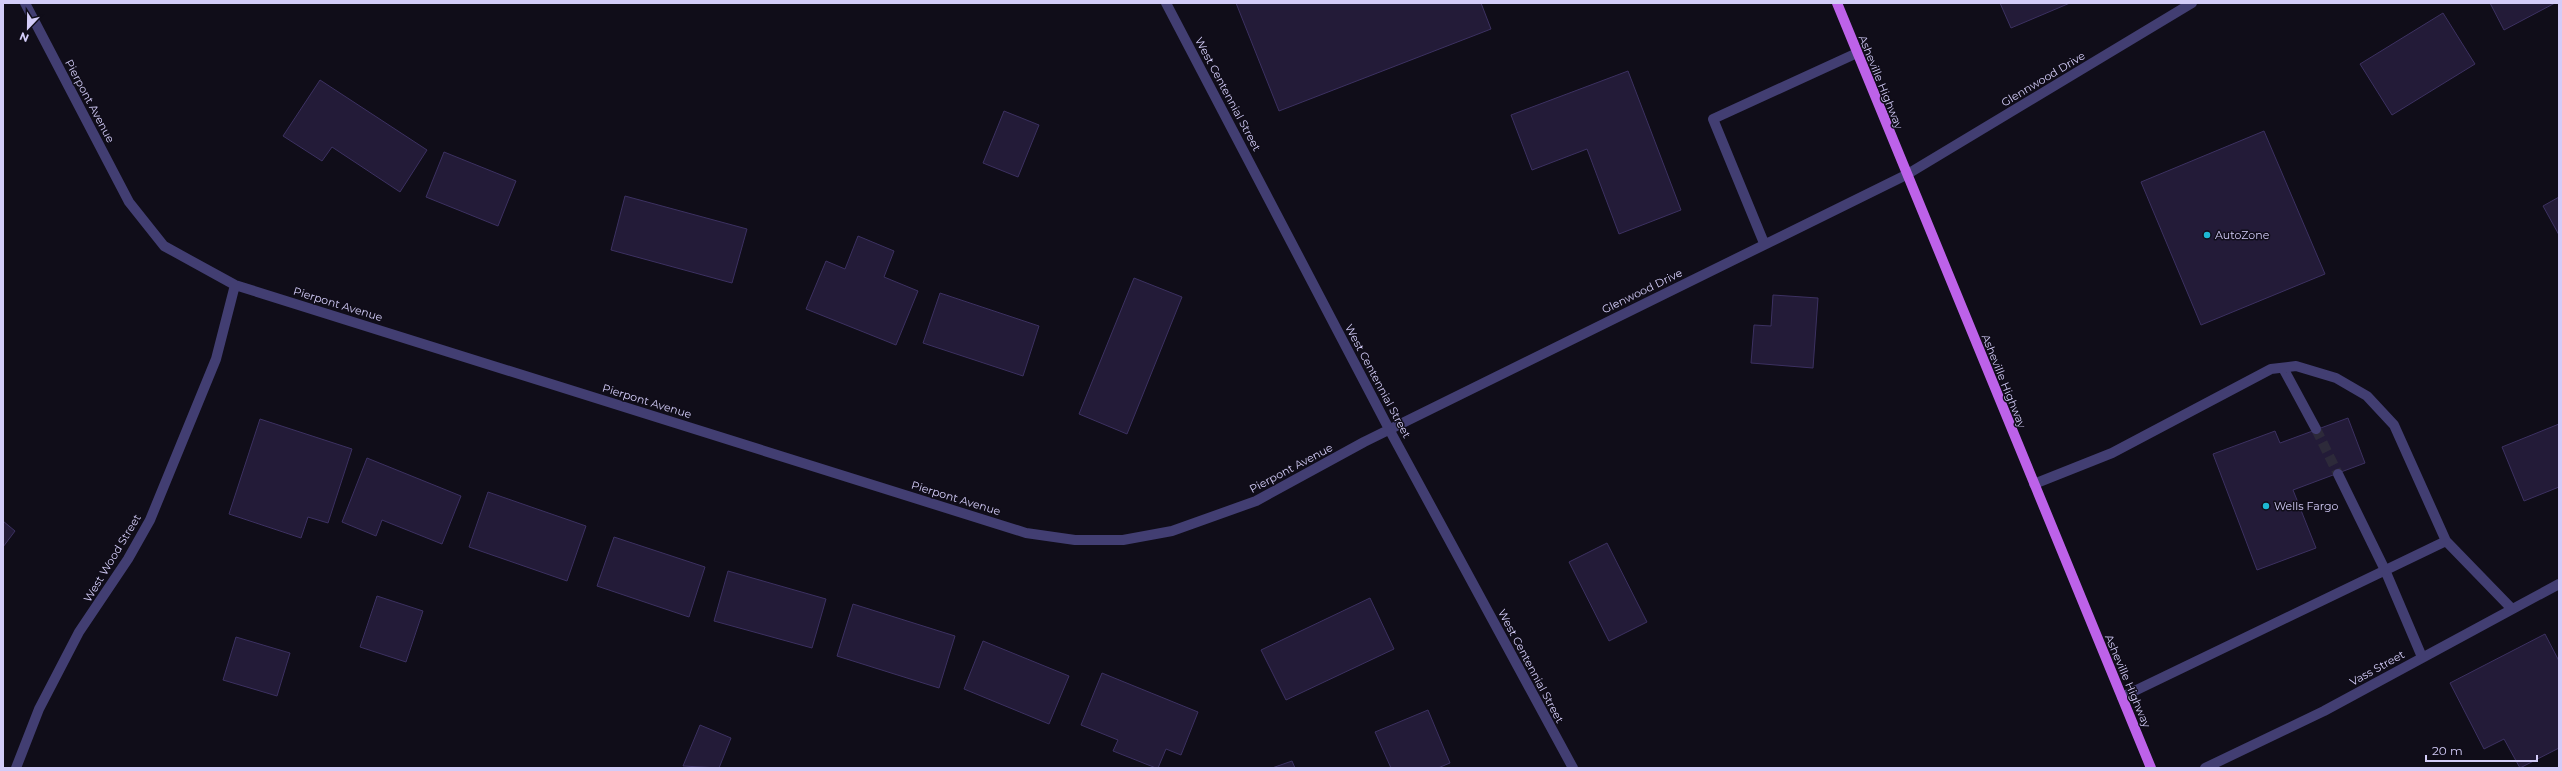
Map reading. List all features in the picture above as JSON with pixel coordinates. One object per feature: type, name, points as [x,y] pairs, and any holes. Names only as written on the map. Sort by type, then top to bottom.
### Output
[{"type":"main road","name":"Asheville Highway","points":[[1837,3],[1906,175],[2151,768]]},
{"type":"street","name":"Pierpont Avenue","points":[[25,3],[129,202],[164,246],[236,285],[1026,533],[1074,540],[1123,540],[1172,531],[1250,503],[1389,429]]},
{"type":"street","name":"West Centennial Street","points":[[1166,3],[1389,429],[1572,768]]},
{"type":"street","name":"Glennwood Drive","points":[[1906,175],[2192,3]]},
{"type":"street","points":[[1764,243],[1713,119],[1857,53]]},
{"type":"street","name":"Glenwood Drive","points":[[1389,429],[1764,243],[1906,175]]},
{"type":"street","name":"West Wood Street","points":[[16,768],[39,709],[79,632],[128,559],[150,520],[216,359],[236,285]]},
{"type":"street","points":[[2034,484],[2112,453],[2272,369],[2296,366],[2336,378],[2367,396],[2394,425],[2446,541],[2512,609]]},
{"type":"street","points":[[2283,368],[2316,429]]},
{"type":"street","points":[[2338,474],[2385,570],[2422,657]]},
{"type":"street","points":[[2122,697],[2446,541]]},
{"type":"street","name":"Vass Street","points":[[2204,768],[2324,711],[2559,584]]},
{"type":"building","points":[[1236,3],[1481,3],[1491,29],[1279,111]]},
{"type":"building","points":[[2000,3],[2070,3],[2011,28]]},
{"type":"building","points":[[2490,3],[2555,3],[2504,30]]},
{"type":"building","points":[[2443,13],[2475,64],[2392,115],[2360,64]]},
{"type":"building","points":[[1628,71],[1681,210],[1619,234],[1587,149],[1532,170],[1511,115]]},
{"type":"building","points":[[320,80],[427,150],[400,192],[332,147],[322,161],[283,136]]},
{"type":"building","points":[[1004,111],[1039,125],[1018,177],[983,163]]},
{"type":"building","points":[[2264,131],[2325,274],[2201,325],[2141,182]]},
{"type":"building","points":[[444,152],[516,181],[498,226],[426,197]]},
{"type":"building","points":[[625,196],[747,229],[732,283],[611,250]]},
{"type":"building","points":[[2559,197],[2559,235],[2543,206]]},
{"type":"building","points":[[858,236],[894,251],[884,277],[918,291],[896,345],[806,309],[826,261],[845,269]]},
{"type":"building","points":[[1134,278],[1182,297],[1127,434],[1079,414]]},
{"type":"building","points":[[940,293],[1039,326],[1023,376],[923,343]]},
{"type":"building","points":[[1773,295],[1818,298],[1813,368],[1751,363],[1754,325],[1771,326]]},
{"type":"building","points":[[2348,418],[2365,463],[2293,490],[2316,548],[2257,570],[2213,454],[2275,431],[2280,443]]},
{"type":"building","points":[[260,419],[352,449],[328,523],[308,517],[301,538],[229,514]]},
{"type":"building","points":[[2559,424],[2559,487],[2524,501],[2502,447]]},
{"type":"building","points":[[367,458],[461,496],[442,544],[382,520],[376,536],[342,522]]},
{"type":"building","points":[[488,492],[586,526],[567,581],[469,547]]},
{"type":"building","points":[[3,521],[15,531],[3,547]]},
{"type":"building","points":[[614,537],[705,567],[689,617],[597,586]]},
{"type":"building","points":[[1607,543],[1647,622],[1609,641],[1569,562]]},
{"type":"building","points":[[728,571],[826,599],[812,648],[714,621]]},
{"type":"building","points":[[377,596],[423,611],[406,662],[360,647]]},
{"type":"building","points":[[1370,598],[1394,649],[1286,700],[1261,650]]},
{"type":"building","points":[[853,604],[955,636],[939,688],[837,656]]},
{"type":"building","points":[[2545,634],[2559,661],[2559,748],[2520,768],[2504,739],[2484,749],[2450,683]]},
{"type":"building","points":[[236,637],[290,653],[277,696],[223,680]]},
{"type":"building","points":[[983,641],[1069,676],[1049,724],[964,689]]},
{"type":"building","points":[[1102,673],[1198,712],[1181,755],[1166,749],[1158,768],[1156,768],[1113,751],[1118,740],[1081,725]]},
{"type":"building","points":[[1428,710],[1450,763],[1438,768],[1391,768],[1375,732]]},
{"type":"building","points":[[700,725],[731,738],[719,768],[683,766]]},
{"type":"building","points":[[1292,761],[1295,768],[1272,768]]},
{"type":"tunnel","points":[[2316,429],[2338,474]]},
{"type":"place","name":"AutoZone","points":[[2207,235]]},
{"type":"place","name":"Wells Fargo","points":[[2266,506]]}]
